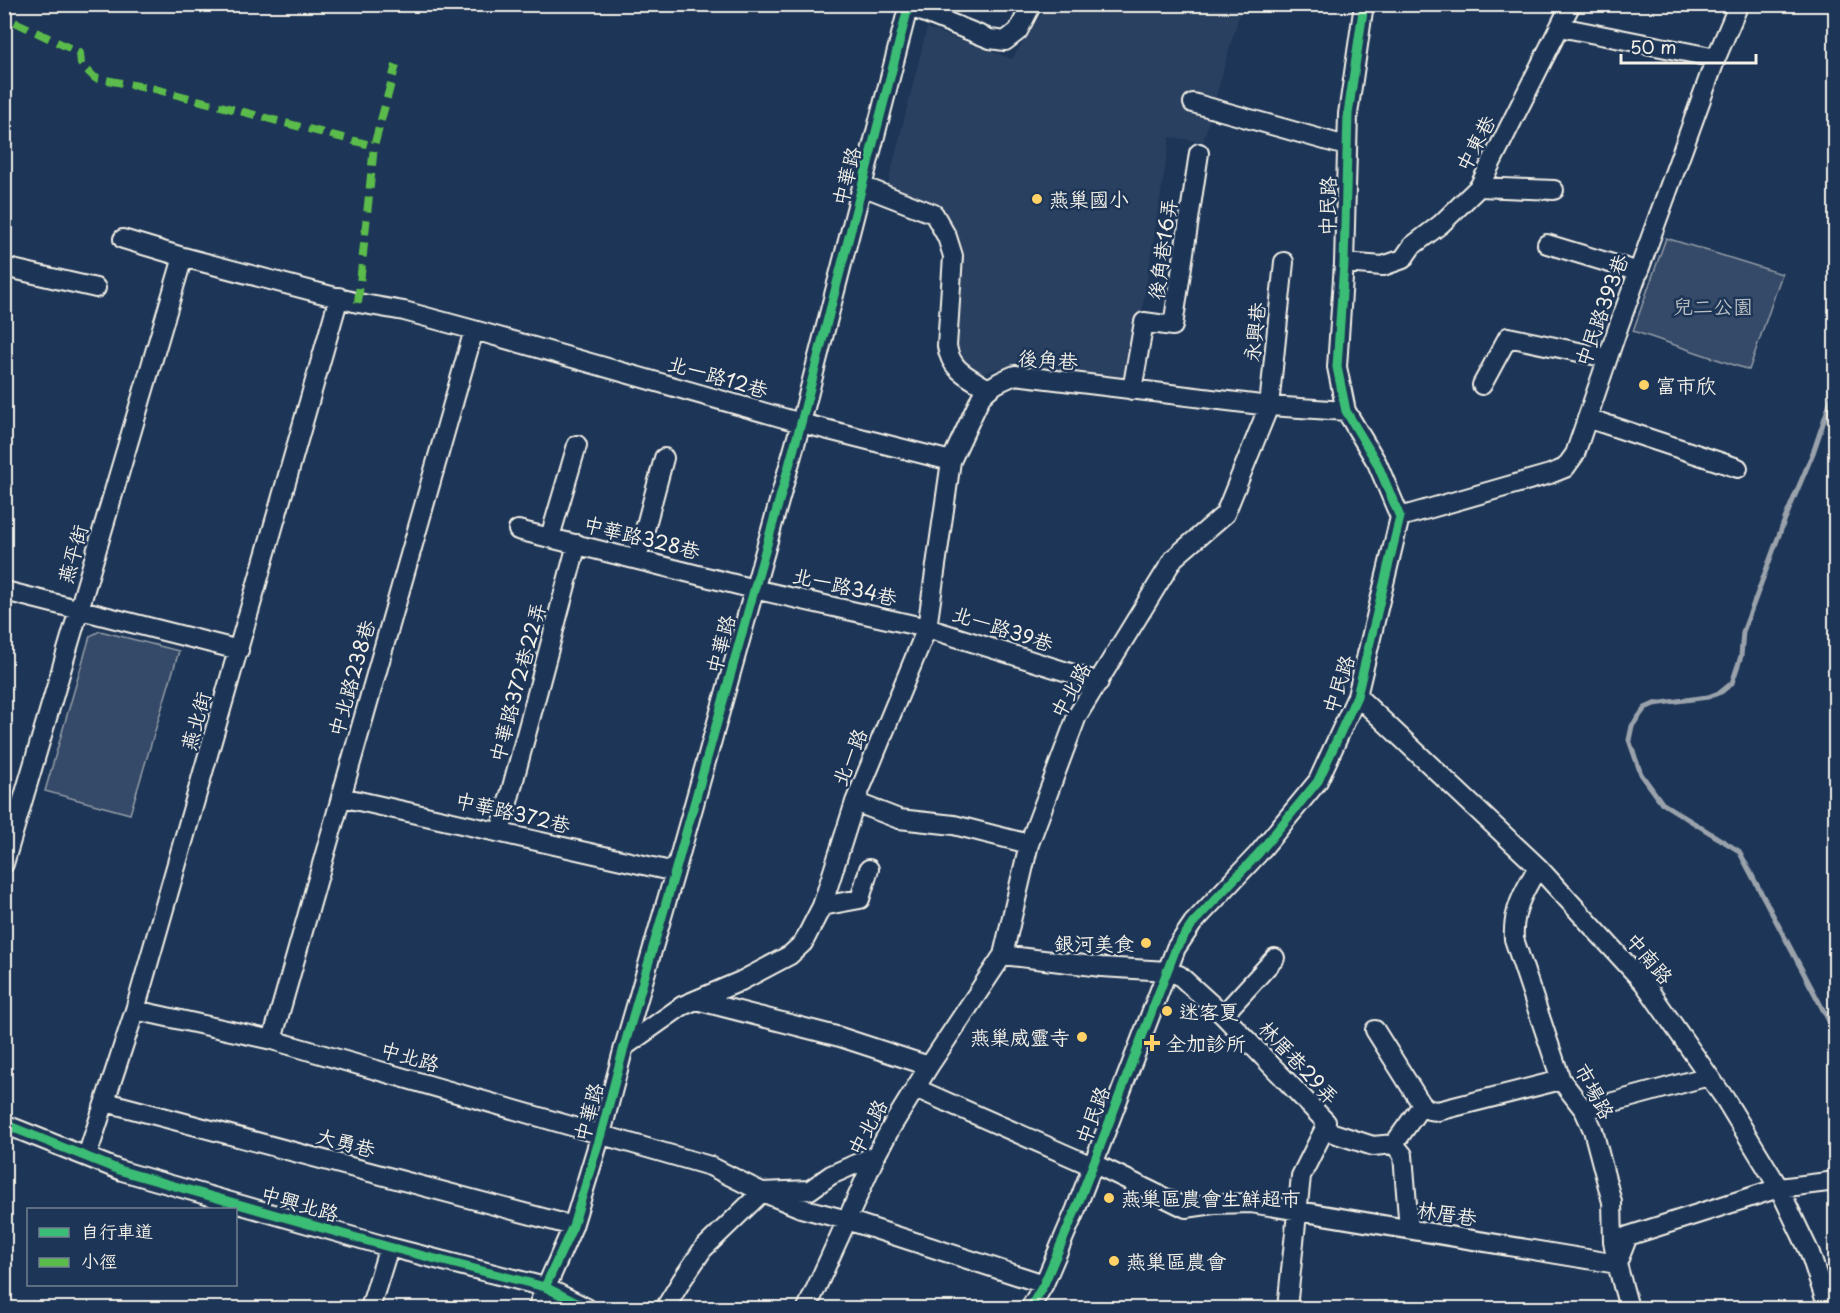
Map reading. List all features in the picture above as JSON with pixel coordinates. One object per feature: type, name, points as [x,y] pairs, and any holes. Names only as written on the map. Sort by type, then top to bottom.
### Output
[{"type":"street","points":[[908,5],[990,39],[1005,41],[1018,31],[1032,4]]},
{"type":"street","name":"中民路","points":[[1030,1308],[1044,1284],[1076,1209],[1176,948],[1193,923],[1258,854],[1318,780],[1357,696],[1400,517],[1377,463],[1346,411],[1337,367],[1344,263],[1348,114],[1364,4]]},
{"type":"street","name":"中東巷","points":[[1344,263],[1383,266],[1403,259],[1412,246],[1441,224],[1479,187],[1571,4]]},
{"type":"street","name":"中民路393巷","points":[[1400,517],[1550,474],[1565,468],[1575,454],[1638,272],[1716,58],[1739,4]]},
{"type":"street","name":"中華路","points":[[537,1308],[573,1226],[601,1134],[801,423],[908,5]]},
{"type":"street","points":[[1560,27],[1716,58]]},
{"type":"street","points":[[1193,103],[1346,146]]},
{"type":"street","name":"後角巷16弄","points":[[1132,390],[1144,322],[1173,326],[1198,153]]},
{"type":"street","points":[[862,186],[934,214],[947,237],[953,256],[947,346],[949,358],[957,370],[988,389]]},
{"type":"street","points":[[1479,187],[1554,190]]},
{"type":"street","name":"北一路12巷","points":[[123,239],[183,257],[339,297],[404,311],[801,423],[951,461]]},
{"type":"street","points":[[1547,244],[1638,272]]},
{"type":"street","name":"燕平街","points":[[4,864],[183,257]]},
{"type":"street","name":"永興巷","points":[[1269,406],[1284,262]]},
{"type":"street","points":[[4,267],[96,288]]},
{"type":"street","name":"燕北街","points":[[87,1156],[135,1010],[339,297]]},
{"type":"street","name":"中北路238巷","points":[[273,1040],[474,330]]},
{"type":"street","points":[[1482,385],[1508,337],[1607,358]]},
{"type":"street","name":"後角巷","points":[[988,389],[1015,375],[1269,406],[1346,411]]},
{"type":"street","name":"北一路","points":[[624,1047],[682,1006],[741,981],[790,955],[802,943],[822,906],[855,802],[927,628],[951,461],[981,397],[988,389]]},
{"type":"street","name":"中北路","points":[[135,1010],[273,1040],[710,1166],[762,1192],[801,1208],[847,1220],[876,1155],[915,1088],[1003,956],[1029,844],[1077,716],[1174,558],[1224,514],[1269,406]]},
{"type":"street","points":[[1587,418],[1738,468]]},
{"type":"street","points":[[550,537],[577,445]]},
{"type":"street","points":[[637,559],[664,458]]},
{"type":"street","name":"中華路328巷","points":[[518,530],[754,589]]},
{"type":"street","name":"中華路372巷22弄","points":[[500,832],[577,544]]},
{"type":"street","name":"北一路34巷","points":[[754,589],[927,628]]},
{"type":"street","points":[[9,592],[239,650]]},
{"type":"street","name":"北一路39巷","points":[[927,628],[1099,682]]},
{"type":"street","name":"中南路","points":[[1357,696],[1538,867],[1644,983],[1709,1076],[1779,1188],[1810,1253],[1828,1308]]},
{"type":"street","name":"中華路372巷","points":[[341,797],[675,872]]},
{"type":"street","points":[[855,802],[899,819],[954,825],[1029,844]]},
{"type":"street","name":"市場路","points":[[1538,867],[1519,898],[1513,924],[1514,939],[1561,1080],[1584,1110],[1593,1130],[1612,1202],[1613,1241],[1629,1308]]},
{"type":"street","points":[[822,906],[860,899],[869,869]]},
{"type":"street","points":[[1003,956],[1101,967],[1167,971]]},
{"type":"street","points":[[1222,1015],[1275,958]]},
{"type":"street","name":"林厝巷29弄","points":[[1167,971],[1179,975],[1222,1015],[1326,1122],[1324,1130],[1373,1146],[1394,1144]]},
{"type":"street","points":[[696,1000],[840,1037],[929,1066]]},
{"type":"street","points":[[1375,1030],[1422,1105],[1429,1110],[1438,1111],[1561,1080]]},
{"type":"street","points":[[1584,1110],[1709,1076]]},
{"type":"street","name":"林厝巷","points":[[915,1088],[1186,1208],[1214,1204],[1251,1203],[1617,1264]]},
{"type":"street","name":"大勇巷","points":[[106,1102],[573,1226]]},
{"type":"street","points":[[1409,1229],[1403,1155],[1394,1144],[1422,1105]]},
{"type":"street","name":"中興北路","points":[[4,1124],[122,1171],[389,1247],[545,1287],[587,1308]]},
{"type":"street","points":[[1287,1308],[1301,1176],[1324,1130]]},
{"type":"street","points":[[665,1308],[703,1249],[762,1192],[810,1190],[831,1175],[876,1155]]},
{"type":"street","points":[[1617,1264],[1628,1236],[1779,1188],[1836,1181]]},
{"type":"street","points":[[807,1308],[847,1220],[1044,1284]]},
{"type":"street","points":[[369,1308],[389,1247]]},
{"type":"shaded area","name":"燕巢國小","points":[[1047,5],[1242,5],[1203,142],[1170,137],[1131,380],[1016,365],[994,369],[980,376],[956,365],[942,210],[887,188],[927,28],[1012,59]]},
{"type":"green space","name":"兒二公園","points":[[1666,238],[1782,274],[1749,370],[1633,331]]},
{"type":"green space","points":[[100,631],[179,651],[130,814],[45,791],[90,636]]},
{"type":"waterway","points":[[1836,385],[1813,453],[1785,519],[1743,632],[1741,656],[1732,683],[1721,692],[1708,697],[1654,704],[1645,708],[1632,726],[1629,740],[1641,774],[1662,803],[1739,851],[1836,1034]]},
{"type":"marked path","points":[[15,22],[80,53],[81,64],[95,78],[155,89],[374,146]]},
{"type":"marked path","points":[[358,303],[374,146],[396,65]]},
{"type":"cycle path","points":[[545,1287],[573,1226],[601,1134],[801,423],[909,4]]},
{"type":"cycle path","points":[[1030,1308],[1044,1284],[1076,1209],[1176,948],[1193,923],[1258,854],[1318,781],[1357,696],[1400,517],[1377,463],[1346,411],[1337,367],[1344,263],[1348,114],[1364,4]]},
{"type":"cycle path","points":[[4,1124],[122,1171],[389,1247],[545,1287],[587,1308]]},
{"type":"place","name":"燕巢國小","points":[[1037,199]]},
{"type":"place","name":"富市欣","points":[[1644,385]]},
{"type":"place","name":"銀河美食","points":[[1146,943]]},
{"type":"place","name":"迷客夏","points":[[1167,1011]]},
{"type":"place","name":"燕巢威靈寺","points":[[1082,1037]]},
{"type":"place","name":"全加診所","points":[[1152,1043]]},
{"type":"place","name":"燕巢區農會生鮮超市","points":[[1109,1198]]},
{"type":"place","name":"燕巢區農會","points":[[1114,1261]]}]
